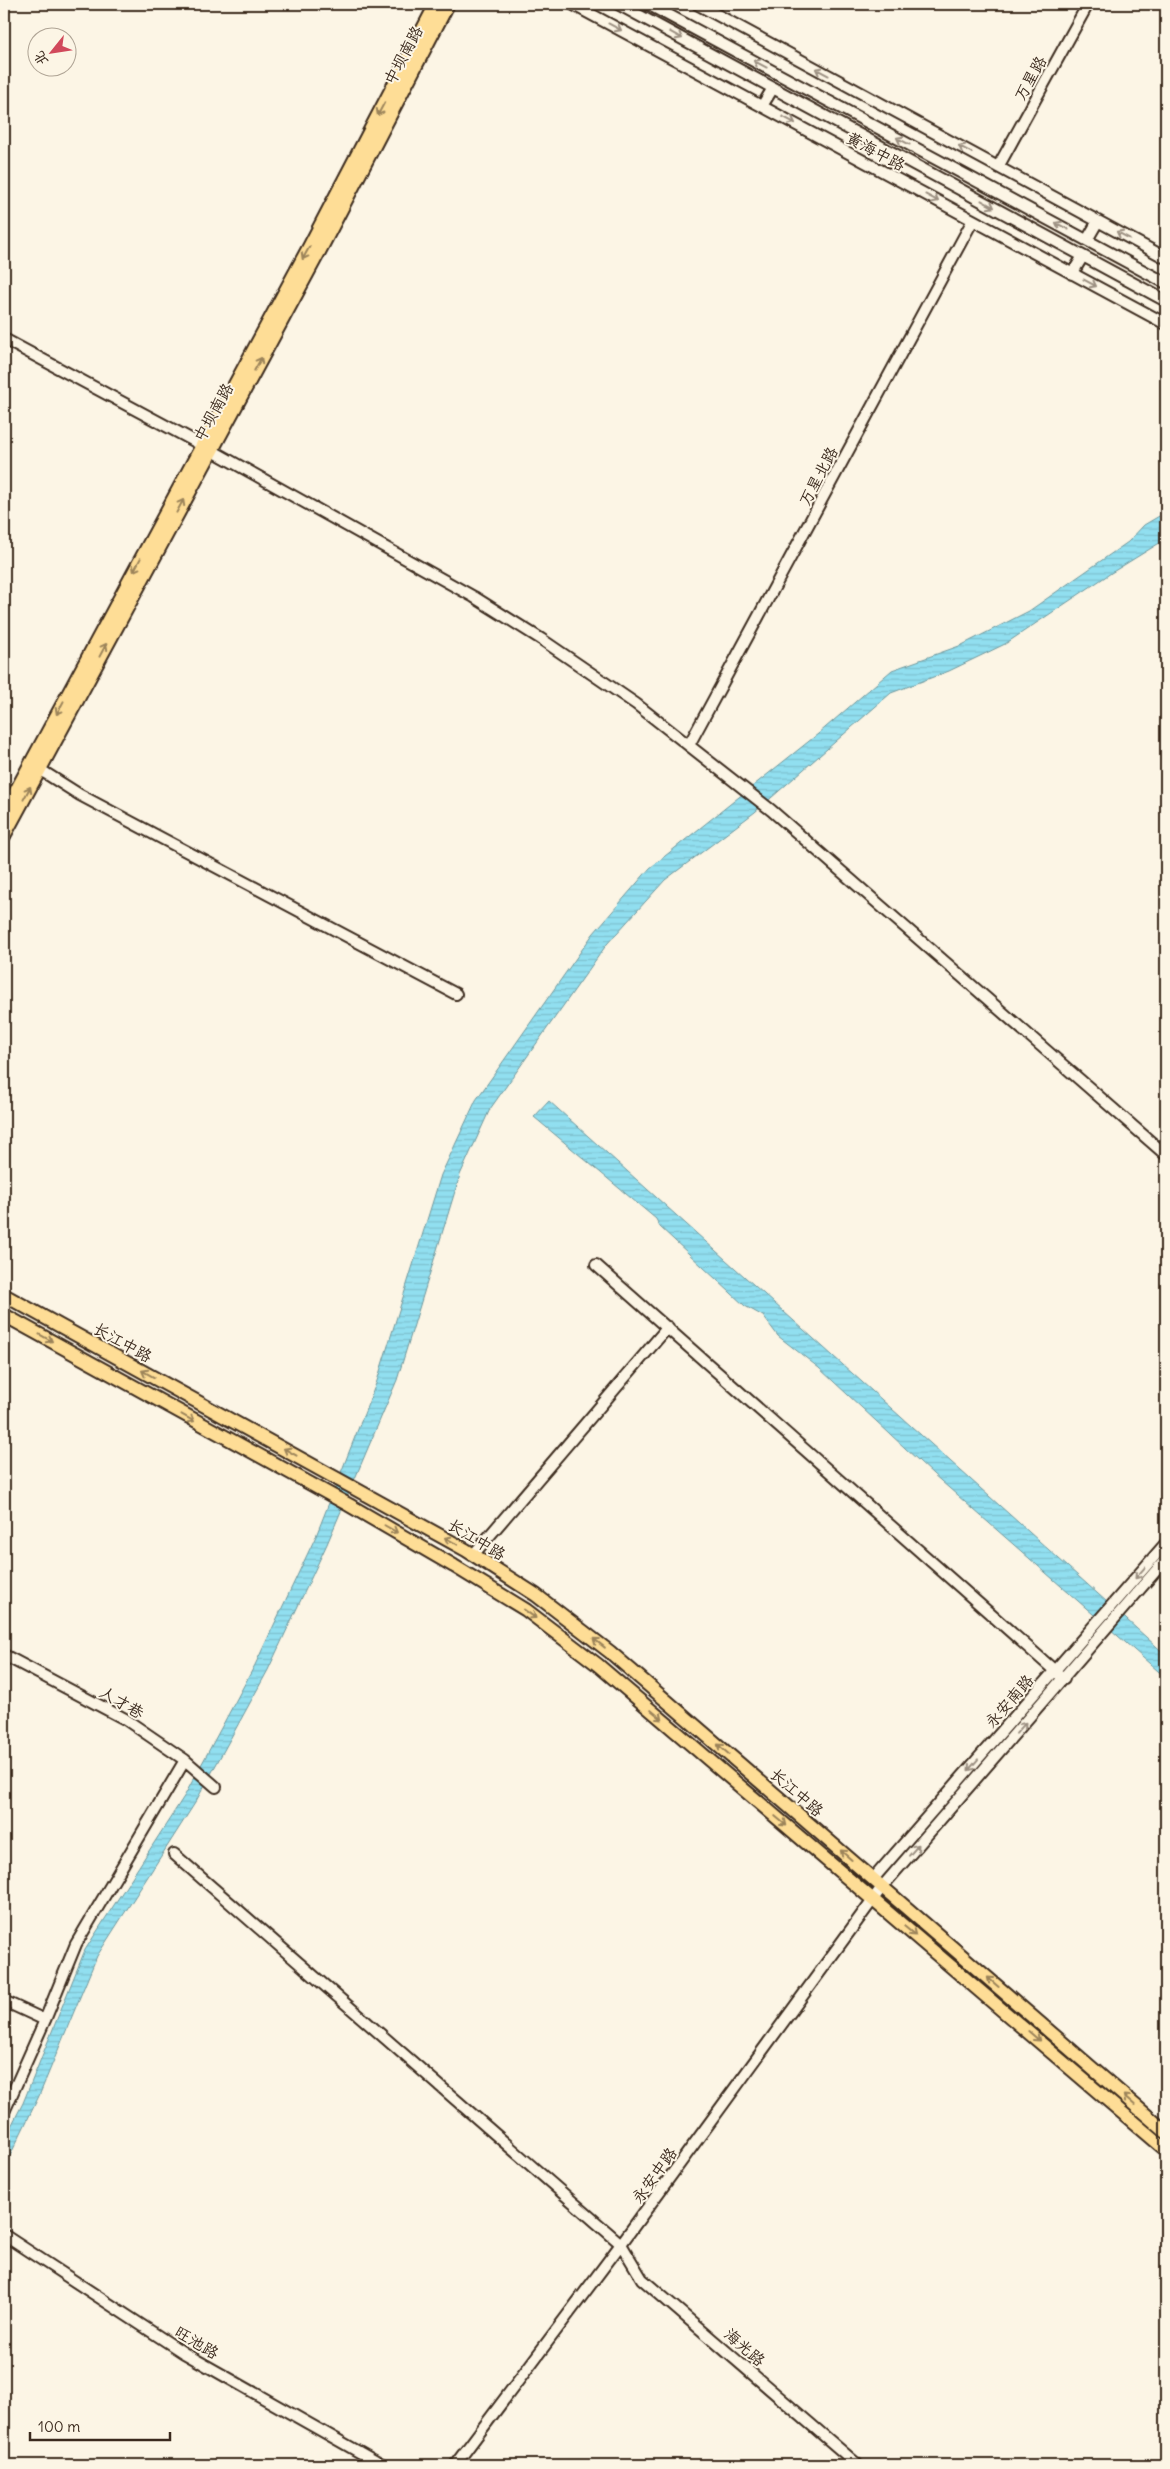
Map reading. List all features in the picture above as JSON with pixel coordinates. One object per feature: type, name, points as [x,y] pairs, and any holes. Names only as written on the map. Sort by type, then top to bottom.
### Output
[{"type":"main road","name":"中坝南路","points":[[4,836],[436,4]]},
{"type":"main road","name":"中坝南路","points":[[4,813],[206,447],[319,252],[448,4]]},
{"type":"main road","name":"长江中路","points":[[4,1295],[473,1554],[536,1595],[610,1652],[1166,2132]]},
{"type":"main road","name":"长江中路","points":[[4,1315],[349,1505],[526,1610],[598,1665],[1166,2150]]},
{"type":"street","name":"黄海中路","points":[[572,4],[1166,324]]},
{"type":"street","name":"黄海中路","points":[[618,4],[1166,301]]},
{"type":"street","name":"黄海中路","points":[[648,4],[1166,283]]},
{"type":"street","points":[[697,4],[1166,258]]},
{"type":"street","name":"万星路","points":[[998,167],[1088,4]]},
{"type":"street","points":[[762,106],[773,88]]},
{"type":"street","name":"万星北路","points":[[689,746],[973,220]]},
{"type":"street","points":[[1088,240],[1098,221]]},
{"type":"street","points":[[1072,274],[1083,256]]},
{"type":"street","points":[[4,339],[206,447],[474,597],[541,639],[636,704],[768,808],[1166,1156]]},
{"type":"street","points":[[39,770],[80,795],[456,994]]},
{"type":"street","points":[[596,1265],[1064,1679]]},
{"type":"street","points":[[473,1554],[668,1327]]},
{"type":"street","name":"永安南路","points":[[878,1883],[1166,1543]]},
{"type":"street","name":"永安南路","points":[[878,1883],[1064,1679],[1166,1559]]},
{"type":"street","name":"人才巷","points":[[4,1655],[125,1719],[188,1763],[214,1786]]},
{"type":"street","points":[[4,2112],[76,1944],[188,1763]]},
{"type":"street","name":"海光路","points":[[174,1854],[621,2244],[642,2279],[858,2465]]},
{"type":"street","name":"永安中路","points":[[455,2465],[621,2244],[873,1899],[878,1883]]},
{"type":"street","points":[[4,2001],[45,2020]]},
{"type":"street","name":"旺池路","points":[[4,2235],[184,2353],[382,2465]]},
{"type":"water","points":[[1166,512],[1166,539],[1111,573],[1005,644],[949,671],[891,693],[755,812],[665,880],[607,944],[490,1109],[460,1175],[397,1380],[327,1544],[268,1670],[195,1803],[97,1956],[39,2096],[4,2168],[4,2140],[23,2103],[85,1950],[185,1795],[255,1665],[316,1536],[377,1381],[441,1175],[476,1100],[593,934],[650,868],[818,734],[892,670],[962,645],[1029,611],[1128,542],[1144,525]]},
{"type":"water","points":[[549,1101],[1166,1655],[1166,1678],[933,1474],[819,1368],[778,1336],[763,1316],[745,1306],[660,1227],[656,1219],[534,1117]]}]
